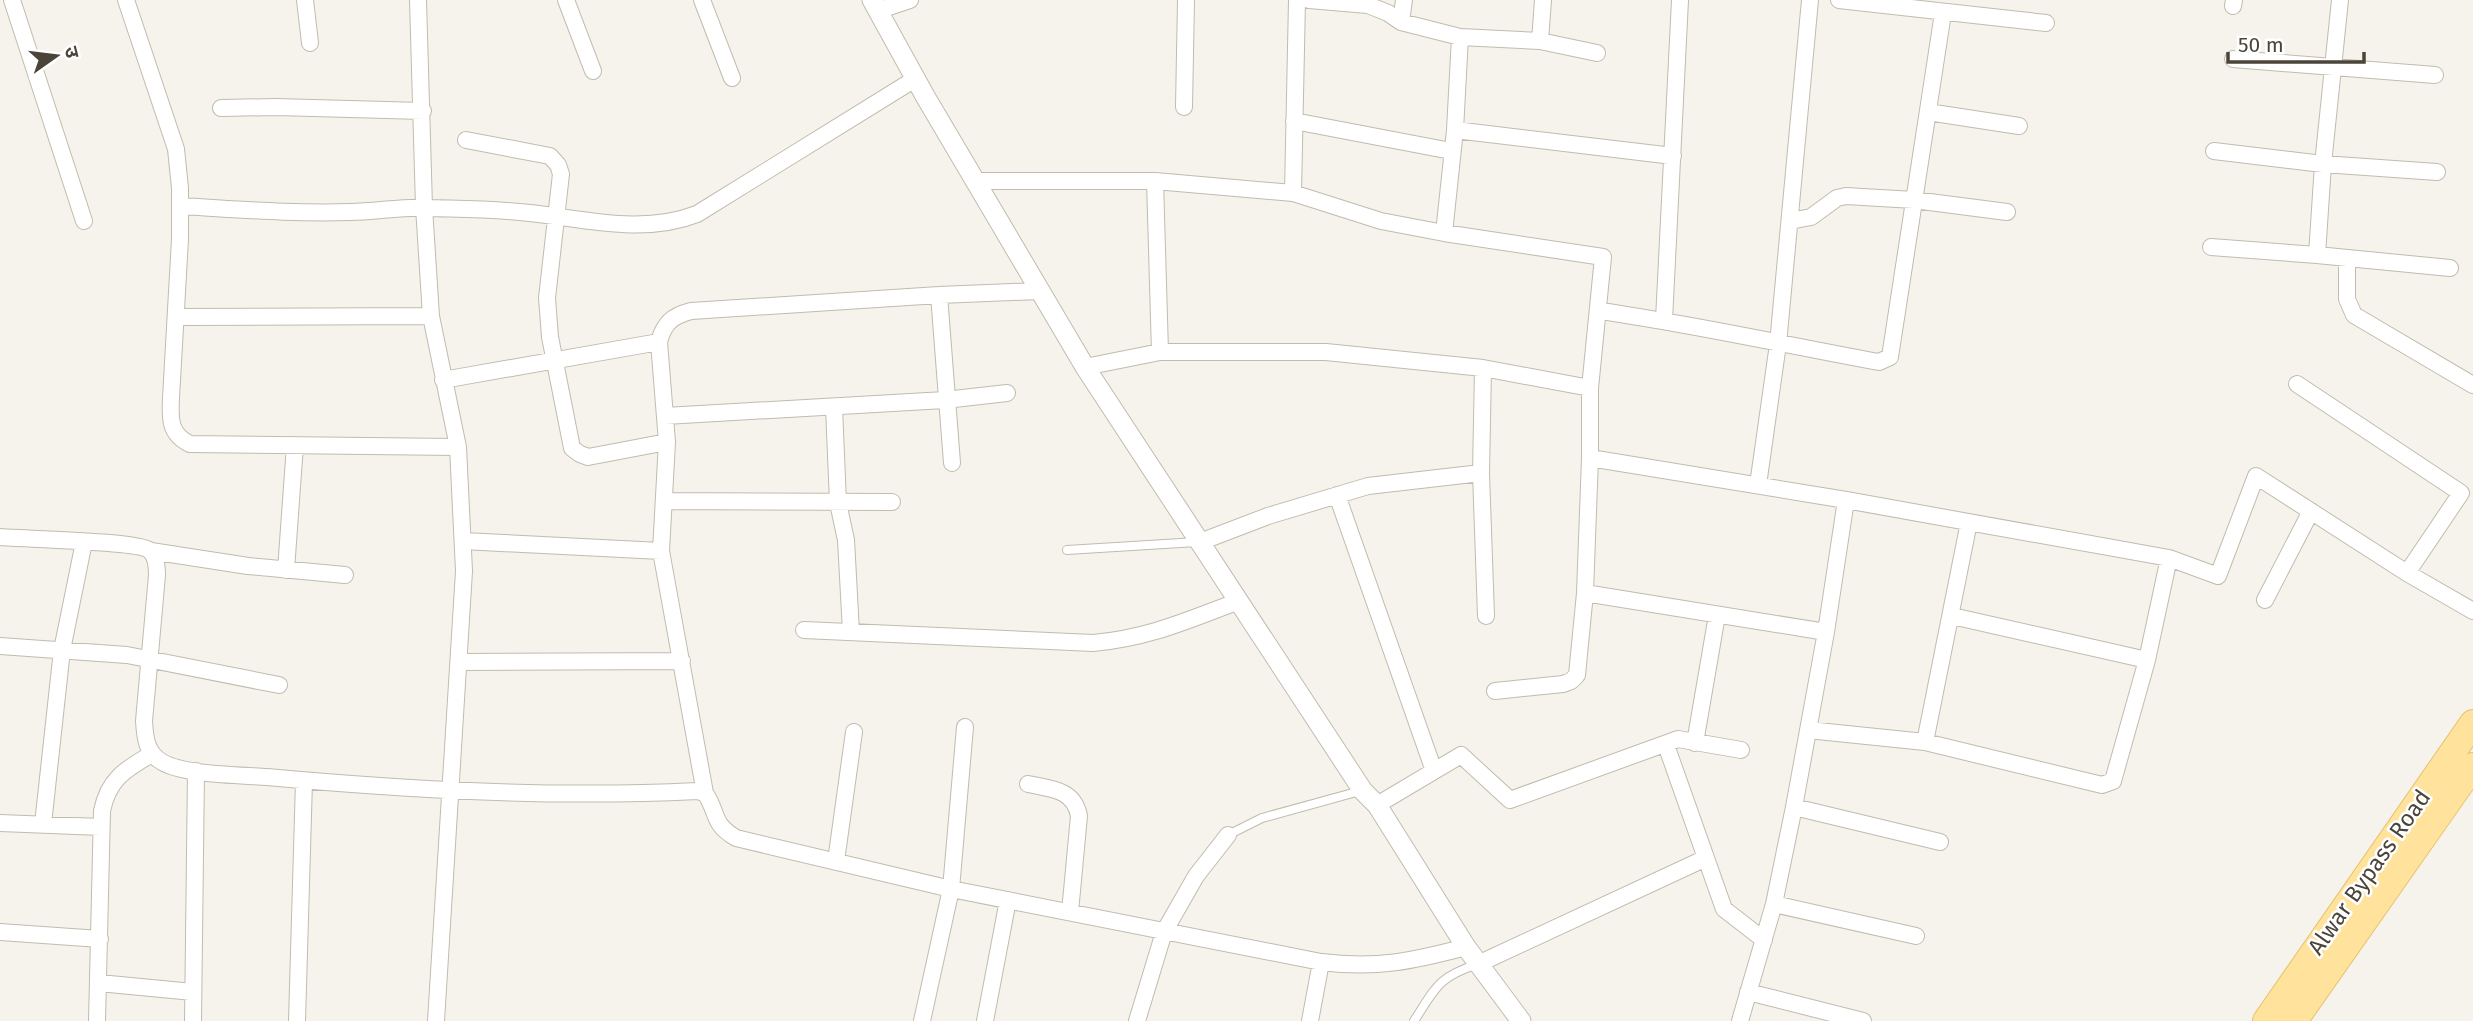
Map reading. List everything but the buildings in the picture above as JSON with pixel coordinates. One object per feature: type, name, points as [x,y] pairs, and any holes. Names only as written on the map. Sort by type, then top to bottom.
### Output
[{"type":"main road","name":"Alwar Bypass Road","points":[[2266,1021],[2473,723]]},
{"type":"main road","name":"Alwar Bypass Road","points":[[2294,1021],[2473,766]]},
{"type":"street","points":[[12,0],[84,221]]},
{"type":"street","points":[[126,0],[176,149],[180,206],[170,420],[174,432],[190,444],[458,447]]},
{"type":"street","points":[[305,0],[310,43]]},
{"type":"street","points":[[566,0],[593,71]]},
{"type":"street","points":[[702,0],[732,78]]},
{"type":"street","points":[[910,0],[874,6],[1085,367],[1363,791],[1377,805],[1466,947],[1521,1021]]},
{"type":"street","points":[[1184,107],[1186,0]]},
{"type":"street","points":[[1293,193],[1297,0]]},
{"type":"street","points":[[1309,0],[1368,5],[1401,22],[1460,37],[1540,41],[1597,53]]},
{"type":"street","points":[[1401,22],[1404,0]]},
{"type":"street","points":[[1540,41],[1543,0]]},
{"type":"street","points":[[1664,320],[1680,0]]},
{"type":"street","points":[[1758,485],[1778,344],[1810,0]]},
{"type":"street","points":[[1839,0],[2046,23]]},
{"type":"street","points":[[1993,17],[1995,0]]},
{"type":"street","points":[[2317,255],[2323,164],[2340,0]]},
{"type":"street","points":[[420,1],[424,207],[431,316],[458,447],[464,570],[436,1021]]},
{"type":"street","points":[[1600,310],[1878,362],[1890,357],[1943,13]]},
{"type":"street","points":[[1444,233],[1455,130],[1460,37]]},
{"type":"street","points":[[2233,59],[2435,75]]},
{"type":"street","points":[[180,206],[295,213],[424,207],[527,213],[631,226],[654,226],[697,214],[915,79]]},
{"type":"street","points":[[221,108],[423,111]]},
{"type":"street","points":[[1928,112],[2019,125]]},
{"type":"street","points":[[1294,121],[1451,151]]},
{"type":"street","points":[[1455,130],[1672,156]]},
{"type":"street","points":[[466,140],[550,156],[558,165],[561,188],[555,217],[547,298],[555,360],[572,448],[588,457],[667,442]]},
{"type":"street","points":[[2214,151],[2323,164],[2437,172]]},
{"type":"street","points":[[976,181],[1155,181],[1293,193],[1381,221],[1603,257],[1600,310],[1590,388],[1585,593],[1577,675],[1563,684],[1495,691]]},
{"type":"street","points":[[1155,181],[1160,352]]},
{"type":"street","points":[[1790,221],[1811,217],[1837,198],[1846,196],[1914,200],[2007,212]]},
{"type":"street","points":[[2211,247],[2450,268]]},
{"type":"street","points":[[2347,259],[2347,299],[2354,315],[2473,386]]},
{"type":"street","points":[[1040,291],[691,310],[668,321],[662,330],[659,342],[667,442],[661,551],[705,793],[716,821],[723,830],[736,838],[951,889],[1321,962],[1353,966],[1380,965],[1407,962],[1466,947]]},
{"type":"street","points":[[939,295],[945,400],[952,463]]},
{"type":"street","points":[[176,317],[431,316]]},
{"type":"street","points":[[443,380],[659,342]]},
{"type":"street","points":[[1085,367],[1160,352],[1326,352],[1483,368],[1590,388]]},
{"type":"street","points":[[1483,368],[1481,473],[1486,616]]},
{"type":"street","points":[[2297,384],[2467,496],[2407,573]]},
{"type":"street","points":[[665,416],[945,400],[1007,393]]},
{"type":"street","points":[[834,407],[838,503],[846,540],[851,632]]},
{"type":"street","points":[[286,570],[295,445]]},
{"type":"street","points":[[1590,458],[1846,500],[2169,558],[2218,576],[2256,476],[2407,573],[2473,611]]},
{"type":"street","points":[[1200,541],[1240,525],[1368,486],[1481,473]]},
{"type":"street","points":[[1337,495],[1434,771]]},
{"type":"street","points":[[1740,1021],[1774,904],[1794,807],[1826,632],[1846,500]]},
{"type":"street","points":[[664,501],[892,502]]},
{"type":"street","points":[[2264,600],[2311,512]]},
{"type":"street","points":[[1925,742],[1969,522]]},
{"type":"street","points":[[0,537],[141,547],[150,551],[286,570],[345,575]]},
{"type":"street","points":[[463,541],[661,551]]},
{"type":"street","points":[[43,824],[62,650],[84,542]]},
{"type":"street","points":[[150,551],[157,567],[144,721],[145,741],[152,754],[162,762],[196,771],[449,792],[705,793]]},
{"type":"street","points":[[1808,730],[1925,742],[2108,784],[2113,781],[2147,660],[2169,558]]},
{"type":"street","points":[[1585,593],[1826,632]]},
{"type":"street","points":[[804,630],[1093,643],[1151,634],[1239,601]]},
{"type":"street","points":[[1695,743],[1717,615]]},
{"type":"street","points":[[1952,616],[2147,660]]},
{"type":"street","points":[[0,646],[127,655],[279,685]]},
{"type":"street","points":[[459,662],[682,661]]},
{"type":"street","points":[[922,1021],[951,889],[965,727]]},
{"type":"street","points":[[835,861],[855,732]]},
{"type":"street","points":[[1377,805],[1461,755],[1510,800],[1678,739],[1741,750]]},
{"type":"street","points":[[1666,745],[1724,909],[1764,940]]},
{"type":"street","points":[[97,1021],[101,827],[105,796],[113,782],[131,766],[152,754]]},
{"type":"street","points":[[193,1021],[196,771]]},
{"type":"street","points":[[297,1021],[304,781]]},
{"type":"street","points":[[1028,784],[1056,790],[1077,804],[1079,816],[1070,912]]},
{"type":"street","points":[[1794,807],[1940,842]]},
{"type":"street","points":[[0,823],[101,827]]},
{"type":"street","points":[[1137,1021],[1164,932],[1196,876],[1228,835]]},
{"type":"street","points":[[1478,964],[1706,858]]},
{"type":"street","points":[[985,1021],[1008,900]]},
{"type":"street","points":[[1774,904],[1916,936]]},
{"type":"street","points":[[0,932],[100,939]]},
{"type":"street","points":[[1310,1021],[1321,962]]},
{"type":"street","points":[[99,982],[193,992]]},
{"type":"street","points":[[1748,992],[1863,1021]]},
{"type":"lane","points":[[1067,550],[1200,541]]},
{"type":"lane","points":[[1228,835],[1262,818],[1363,791]]},
{"type":"lane","points":[[1414,1021],[1437,985],[1446,976],[1478,964]]}]
